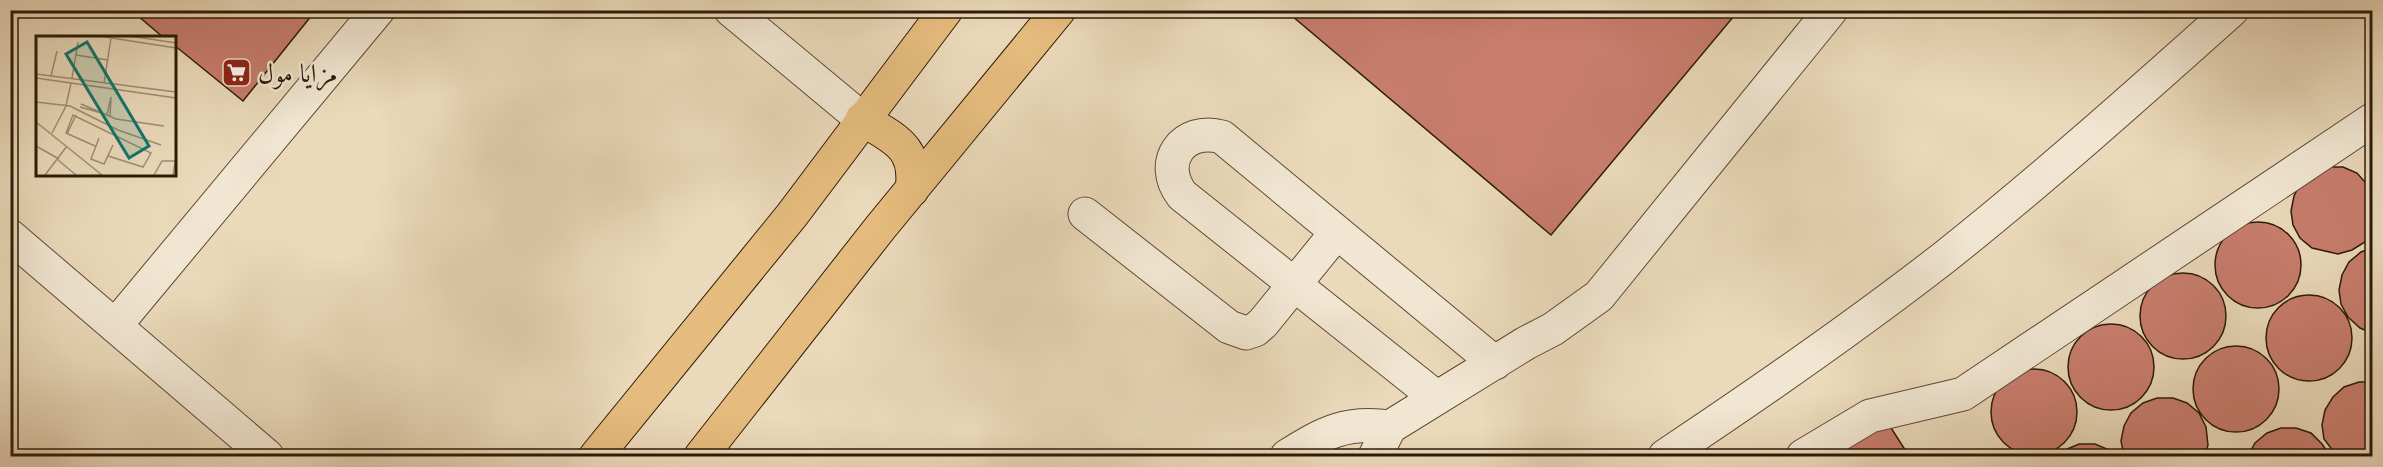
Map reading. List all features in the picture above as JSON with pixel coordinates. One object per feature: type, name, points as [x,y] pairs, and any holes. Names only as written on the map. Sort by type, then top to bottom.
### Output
[{"type":"main road","points":[[596,456],[792,215],[946,10]]},
{"type":"main road","points":[[701,456],[912,190],[1059,10]]},
{"type":"main road","points":[[862,119],[907,150],[915,169],[912,190]]},
{"type":"street","points":[[115,326],[378,10]]},
{"type":"street","points":[[731,10],[862,119]]},
{"type":"street","points":[[1375,456],[1390,427],[1554,329],[1599,296],[1831,10]]},
{"type":"street","points":[[1665,456],[1799,366],[1945,256],[2048,172],[2232,10]]},
{"type":"street","points":[[1803,456],[1870,416],[1963,394],[2373,120]]},
{"type":"street","points":[[1437,398],[1182,195],[1176,187],[1172,167],[1178,148],[1187,140],[1198,135],[1210,134],[1222,138],[1495,363]]},
{"type":"street","points":[[1085,214],[1237,332],[1246,333],[1256,330],[1337,232]]},
{"type":"street","points":[[10,236],[267,456]]},
{"type":"street","points":[[1287,456],[1333,430],[1350,426],[1390,427]]},
{"type":"building","name":"مزايا مول","points":[[131,10],[316,10],[243,101],[176,47],[176,36],[162,36]]},
{"type":"building","points":[[1285,10],[1739,10],[1551,235]]},
{"type":"building","points":[[2372,146],[2372,181],[2369,163]]},
{"type":"building","points":[[2327,167],[2343,167],[2357,173],[2372,190],[2372,232],[2365,242],[2352,250],[2338,254],[2312,248],[2300,238],[2293,225],[2291,211],[2294,196],[2301,182]]},
{"type":"building","points":[[2258,222],[2275,225],[2289,234],[2298,248],[2301,265],[2298,282],[2289,296],[2275,305],[2258,308],[2241,305],[2227,296],[2218,282],[2215,265],[2218,248],[2227,234],[2241,225]]},
{"type":"building","points":[[2372,248],[2372,333],[2360,328],[2348,317],[2341,304],[2339,290],[2342,275],[2349,262],[2361,252]]},
{"type":"building","points":[[2183,273],[2200,276],[2214,285],[2223,299],[2226,316],[2223,333],[2214,347],[2200,356],[2183,359],[2166,356],[2152,347],[2143,333],[2140,316],[2143,299],[2152,285],[2166,276]]},
{"type":"building","points":[[2309,295],[2326,298],[2340,307],[2349,321],[2352,338],[2349,355],[2340,369],[2326,378],[2309,381],[2292,378],[2278,369],[2269,355],[2266,338],[2269,321],[2278,307],[2292,298]]},
{"type":"building","points":[[2111,324],[2128,327],[2142,336],[2151,350],[2154,367],[2151,384],[2142,398],[2128,407],[2111,410],[2094,407],[2080,398],[2071,384],[2068,367],[2071,350],[2080,336],[2094,327]]},
{"type":"building","points":[[2236,346],[2253,349],[2267,358],[2276,372],[2279,389],[2276,406],[2267,420],[2253,429],[2236,432],[2219,429],[2205,420],[2196,406],[2193,389],[2196,372],[2205,358],[2219,349]]},
{"type":"building","points":[[2034,369],[2051,372],[2065,381],[2074,395],[2077,412],[2074,429],[2065,443],[2051,452],[2034,455],[2017,452],[2003,443],[1994,429],[1991,412],[1994,395],[2003,381],[2017,372]]},
{"type":"building","points":[[2359,382],[2372,382],[2372,456],[2337,456],[2324,439],[2322,425],[2325,410],[2333,397],[2344,387]]},
{"type":"building","points":[[2157,398],[2173,398],[2187,403],[2199,413],[2206,427],[2208,445],[2205,456],[2124,456],[2121,441],[2124,426],[2131,413],[2143,403]]},
{"type":"building","points":[[1886,420],[1909,456],[1828,456]]},
{"type":"building","points":[[2281,428],[2296,428],[2311,433],[2330,456],[2248,456],[2255,443],[2267,433]]},
{"type":"building","points":[[2079,444],[2095,444],[2117,456],[2057,456]]},
{"type":"place","name":"مزايا مول","points":[[237,73]]}]
